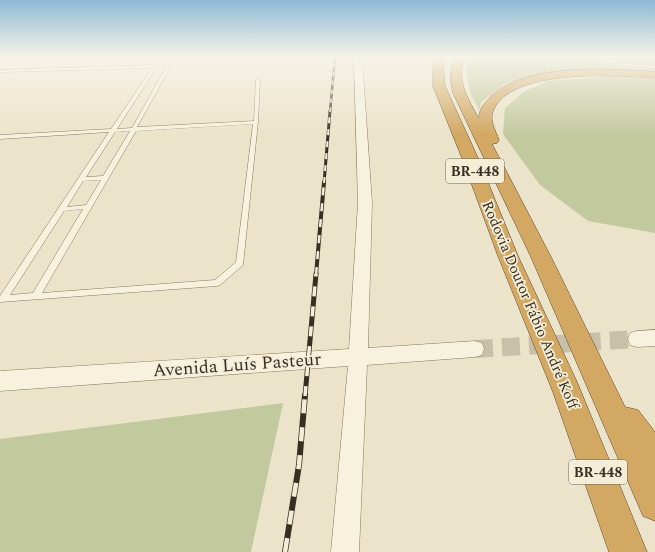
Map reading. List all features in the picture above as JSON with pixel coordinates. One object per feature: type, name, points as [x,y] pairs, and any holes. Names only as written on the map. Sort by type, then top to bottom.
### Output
[{"type":"highway","name":"Rodovia Doutor Fábio André Koff","points":[[439,83],[508,256],[567,392],[628,552]]},
{"type":"highway","name":"Rodovia Doutor Fábio André Koff","points":[[456,83],[605,394],[655,504]]},
{"type":"highway","points":[[491,157],[496,149],[487,127],[485,112],[491,101],[500,92],[519,83]]},
{"type":"highway","points":[[605,394],[655,458]]},
{"type":"street","points":[[345,552],[358,357],[366,203],[359,83]]},
{"type":"street","points":[[637,339],[655,338]]},
{"type":"street","name":"Avenida Luís Pasteur","points":[[0,381],[475,349]]},
{"type":"lane","points":[[2,299],[144,83]]},
{"type":"lane","points":[[36,296],[160,83]]},
{"type":"lane","points":[[2,299],[217,283],[240,263],[256,122],[258,83]]},
{"type":"lane","points":[[0,137],[256,122]]},
{"type":"lane","points":[[81,179],[105,178]]},
{"type":"lane","points":[[62,208],[88,207]]},
{"type":"green space","points":[[468,83],[507,83],[481,102],[479,110],[470,93]]},
{"type":"green space","points":[[545,83],[655,83],[655,233],[588,221],[540,185],[503,134],[505,108],[525,91]]},
{"type":"green space","points":[[283,403],[251,552],[0,552],[0,439]]},
{"type":"tunnel","points":[[475,349],[637,339]]},
{"type":"railway","points":[[330,112],[333,83]]},
{"type":"railway","points":[[324,183],[330,111]]},
{"type":"railway","points":[[316,275],[324,182]]},
{"type":"railway","points":[[305,396],[316,274]]},
{"type":"railway","points":[[285,552],[299,465],[305,395]]}]
